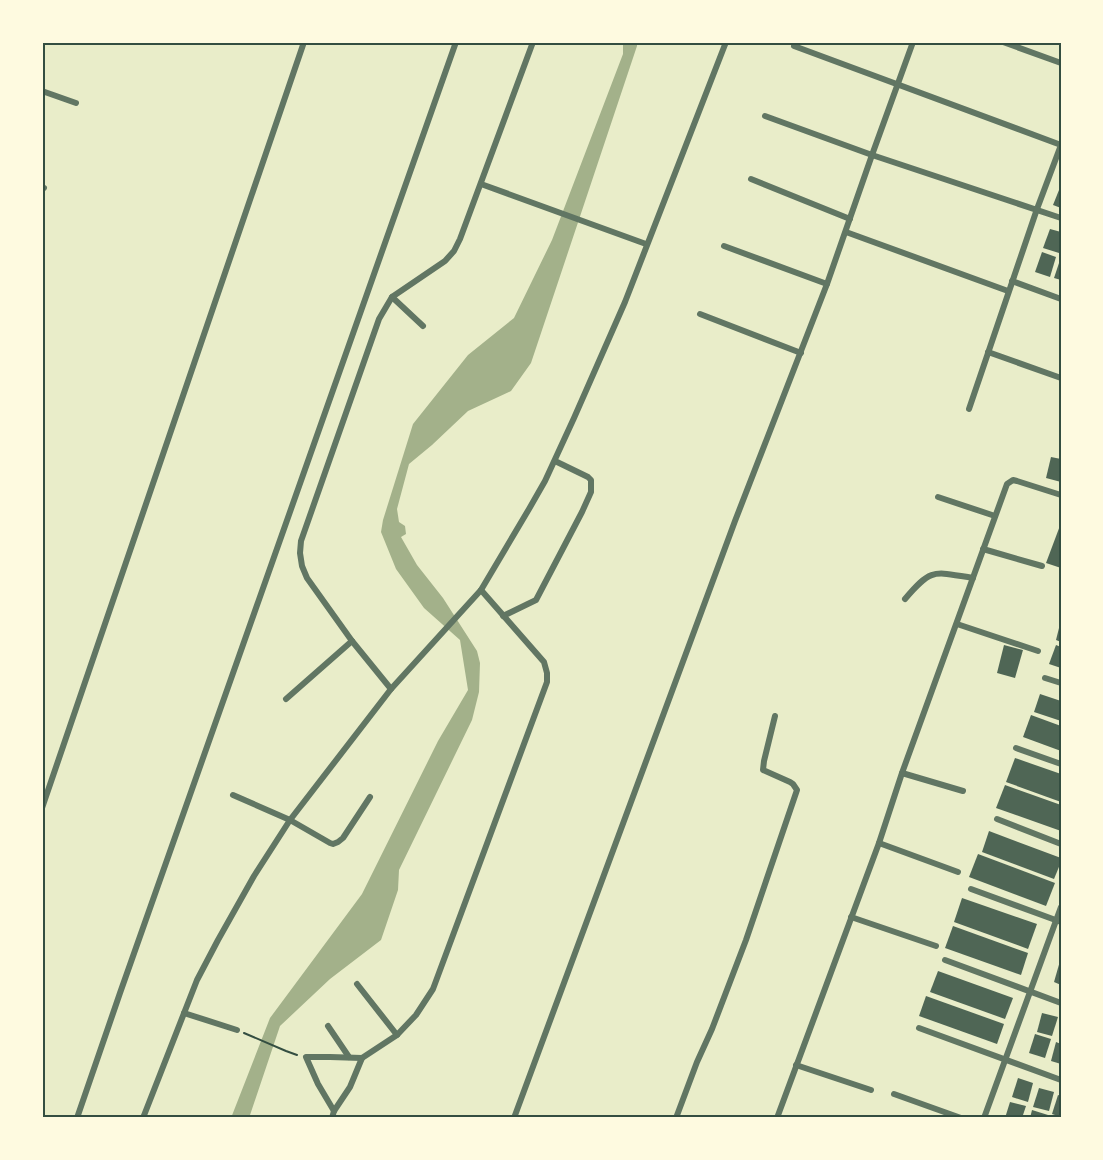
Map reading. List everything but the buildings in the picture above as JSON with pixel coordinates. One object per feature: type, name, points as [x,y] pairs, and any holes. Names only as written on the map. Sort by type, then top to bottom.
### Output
[{"type":"street","points":[[42,808],[304,42]]},
{"type":"street","points":[[77,1118],[456,42]]},
{"type":"street","points":[[391,689],[352,641],[307,578],[302,566],[301,541],[379,319],[392,297],[445,261],[454,251],[481,184],[532,42]]},
{"type":"street","points":[[143,1118],[197,980],[254,876],[290,820],[391,689],[481,590],[529,510],[555,461],[625,302],[726,42]]},
{"type":"street","points":[[514,1118],[735,521],[827,284],[913,42]]},
{"type":"street","points":[[1003,42],[1061,63]]},
{"type":"street","points":[[794,46],[1061,145],[1008,291],[969,409]]},
{"type":"street","points":[[42,91],[75,103]]},
{"type":"street","points":[[765,116],[872,155],[1061,218]]},
{"type":"street","points":[[751,179],[850,219]]},
{"type":"street","points":[[481,184],[646,244]]},
{"type":"street","points":[[846,232],[1008,291]]},
{"type":"street","points":[[724,246],[827,284]]},
{"type":"street","points":[[1012,281],[1061,299]]},
{"type":"street","points":[[392,297],[423,326]]},
{"type":"street","points":[[699,314],[801,353]]},
{"type":"street","points":[[988,352],[1061,378]]},
{"type":"street","points":[[503,616],[536,600],[591,492],[592,484],[588,477],[555,461]]},
{"type":"street","points":[[777,1118],[879,843],[902,773],[1007,484],[1012,480],[1061,495]]},
{"type":"street","points":[[938,496],[996,516]]},
{"type":"street","points":[[983,549],[1042,566]]},
{"type":"street","points":[[906,599],[919,583],[932,574],[942,573],[973,578]]},
{"type":"street","points":[[333,1114],[350,1087],[362,1058],[397,1035],[416,1015],[433,989],[547,682],[547,668],[544,662],[481,590]]},
{"type":"street","points":[[957,624],[1038,651]]},
{"type":"street","points":[[286,699],[352,641]]},
{"type":"street","points":[[1045,678],[1061,684]]},
{"type":"street","points":[[676,1118],[746,940],[796,790],[794,784],[763,770],[775,716]]},
{"type":"street","points":[[1016,748],[1061,764]]},
{"type":"street","points":[[902,773],[963,791]]},
{"type":"street","points":[[233,795],[290,820],[333,844],[343,838],[370,797]]},
{"type":"street","points":[[998,819],[1061,844]]},
{"type":"street","points":[[879,843],[958,872]]},
{"type":"street","points":[[971,889],[1059,921]]},
{"type":"street","points":[[984,1118],[1030,992],[1059,921],[1061,907]]},
{"type":"street","points":[[851,917],[936,946]]},
{"type":"street","points":[[945,960],[1061,1003]]},
{"type":"street","points":[[357,984],[397,1035]]},
{"type":"street","points":[[184,1013],[237,1030]]},
{"type":"street","points":[[328,1026],[349,1057]]},
{"type":"street","points":[[919,1028],[1061,1080]]},
{"type":"street","points":[[333,1114],[306,1057],[362,1058]]},
{"type":"street","points":[[796,1065],[871,1090]]},
{"type":"street","points":[[894,1094],[961,1118]]},
{"type":"path","points":[[251,1037],[306,1057]]},
{"type":"shaded area","points":[[623,42],[637,42],[637,46],[531,363],[511,391],[468,411],[409,464],[397,509],[399,522],[405,526],[406,534],[401,537],[417,565],[443,598],[477,651],[480,663],[479,692],[472,720],[399,870],[398,890],[381,940],[330,979],[280,1026],[249,1118],[231,1118],[270,1018],[362,894],[438,741],[468,690],[460,640],[424,608],[396,569],[381,532],[383,520],[413,424],[468,355],[514,318],[552,240],[623,54]]}]
